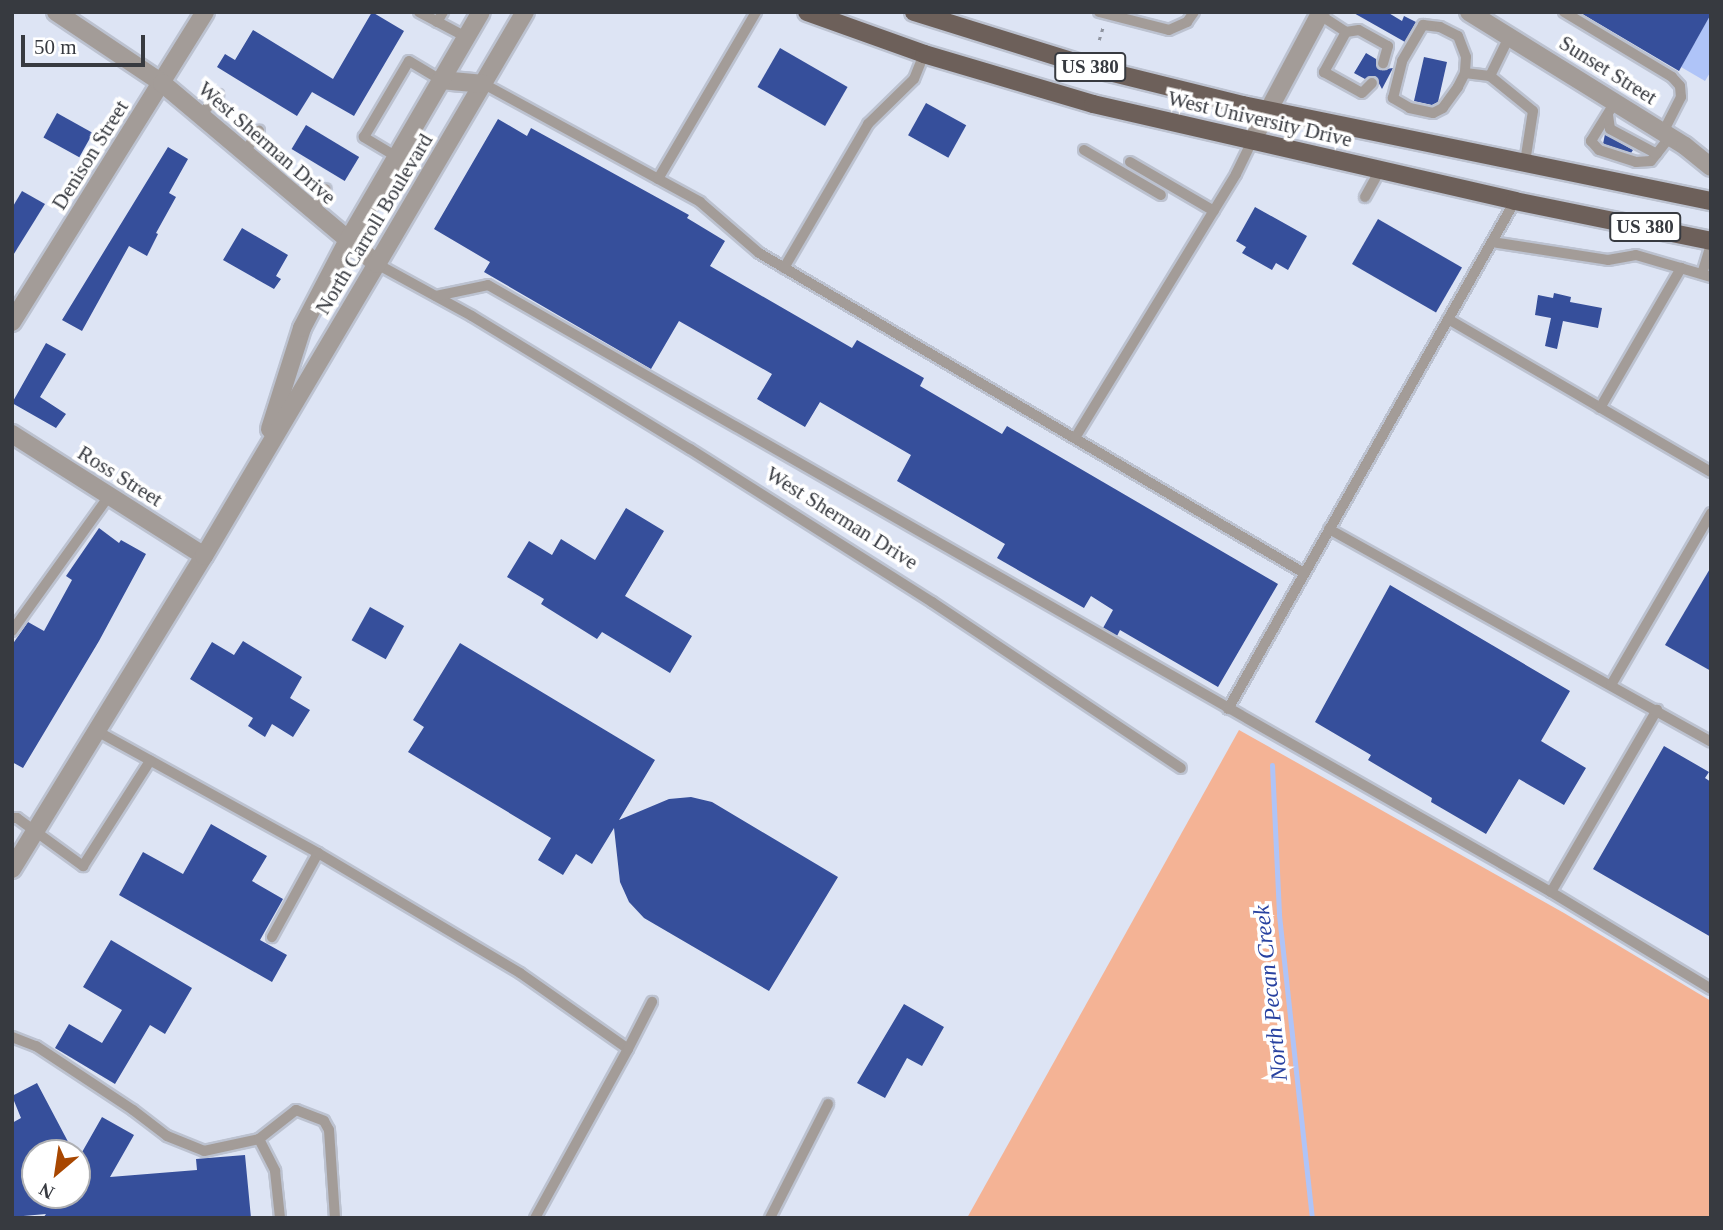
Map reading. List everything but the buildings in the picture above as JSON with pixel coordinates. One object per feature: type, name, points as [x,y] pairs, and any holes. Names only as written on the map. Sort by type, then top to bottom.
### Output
[{"type":"main road","name":"West University Drive","points":[[807,12],[923,54],[1093,104],[1711,243]]},
{"type":"main road","name":"West University Drive","points":[[915,12],[942,17],[1097,69],[1269,109],[1711,201]]},
{"type":"street","name":"West Sherman Drive","points":[[56,12],[162,83],[347,242],[377,264]]},
{"type":"street","name":"Denison Street","points":[[12,322],[205,12]]},
{"type":"street","name":"North Carroll Boulevard","points":[[261,459],[302,328],[347,242],[481,12]]},
{"type":"street","name":"North Carroll Boulevard","points":[[12,870],[204,556],[525,12]]},
{"type":"street","name":"Sunset Street","points":[[1469,12],[1510,35],[1611,108],[1673,138],[1711,150]]},
{"type":"street","points":[[1252,141],[1321,13]]},
{"type":"street","points":[[441,80],[484,84]]},
{"type":"street","name":"Sunset Street","points":[[1673,138],[1711,167]]},
{"type":"street","name":"Ross Street","points":[[12,434],[204,556]]},
{"type":"lane","points":[[419,12],[466,37]]},
{"type":"lane","points":[[438,22],[443,12]]},
{"type":"lane","points":[[658,179],[756,12]]},
{"type":"lane","points":[[1099,12],[1129,16],[1169,30],[1187,23],[1194,12]]},
{"type":"lane","points":[[1564,12],[1672,77],[1680,86],[1681,97],[1673,138],[1651,161],[1636,162],[1599,150],[1591,141],[1611,108]]},
{"type":"lane","points":[[1321,13],[1346,32],[1359,30],[1388,46],[1381,58]]},
{"type":"lane","points":[[1423,25],[1440,27],[1458,36],[1466,57],[1465,73],[1443,108],[1433,113],[1410,108],[1394,98],[1402,61],[1423,25]]},
{"type":"lane","points":[[1346,32],[1324,72],[1362,93],[1367,82]]},
{"type":"lane","points":[[1490,76],[1510,35]]},
{"type":"lane","points":[[784,268],[868,124],[914,79],[923,54]]},
{"type":"lane","points":[[397,157],[364,137],[409,61],[441,80]]},
{"type":"lane","points":[[1465,73],[1490,76],[1533,111],[1525,162]]},
{"type":"lane","points":[[484,84],[700,202],[759,253],[1304,573]]},
{"type":"lane","points":[[200,116],[218,95]]},
{"type":"lane","points":[[1611,108],[1610,129],[1657,154]]},
{"type":"lane","points":[[244,153],[259,131]]},
{"type":"lane","points":[[1075,439],[1214,211],[1252,141]]},
{"type":"lane","points":[[1084,150],[1161,195]]},
{"type":"lane","points":[[1130,162],[1214,211]]},
{"type":"lane","points":[[1365,197],[1380,170]]},
{"type":"lane","points":[[313,212],[326,189]]},
{"type":"lane","points":[[1227,709],[1515,201]]},
{"type":"lane","points":[[1492,242],[1608,260],[1636,255],[1707,276],[1711,243]]},
{"type":"lane","name":"West Sherman Drive","points":[[377,264],[472,316],[932,602],[1181,768]]},
{"type":"lane","points":[[1600,408],[1681,268]]},
{"type":"lane","points":[[436,296],[488,285],[1551,892],[1711,989]]},
{"type":"lane","points":[[1448,319],[1711,472]]},
{"type":"lane","points":[[12,631],[109,496]]},
{"type":"lane","points":[[1611,685],[1711,513]]},
{"type":"lane","points":[[1329,529],[1711,742]]},
{"type":"lane","points":[[1551,892],[1657,710]]},
{"type":"lane","points":[[97,731],[318,853],[520,973],[628,1049]]},
{"type":"lane","points":[[12,818],[17,818],[83,866],[150,761]]},
{"type":"lane","points":[[272,937],[318,853]]},
{"type":"lane","points":[[535,1218],[652,1002]]},
{"type":"lane","points":[[12,1037],[36,1046],[133,1110],[167,1136],[204,1152],[259,1139],[296,1110],[324,1121],[329,1130],[335,1218]]},
{"type":"lane","points":[[770,1218],[828,1104]]},
{"type":"lane","points":[[259,1139],[275,1171],[281,1218]]},
{"type":"path","points":[[1099,40],[1103,27]]},
{"type":"shaded area","points":[[1239,730],[1564,913],[1711,1001],[1711,1218],[967,1218]]},
{"type":"water","points":[[1711,14],[1711,71],[1705,81],[1681,67]]},
{"type":"waterway","name":"North Pecan Creek","points":[[1272,765],[1279,915],[1312,1218]]}]
